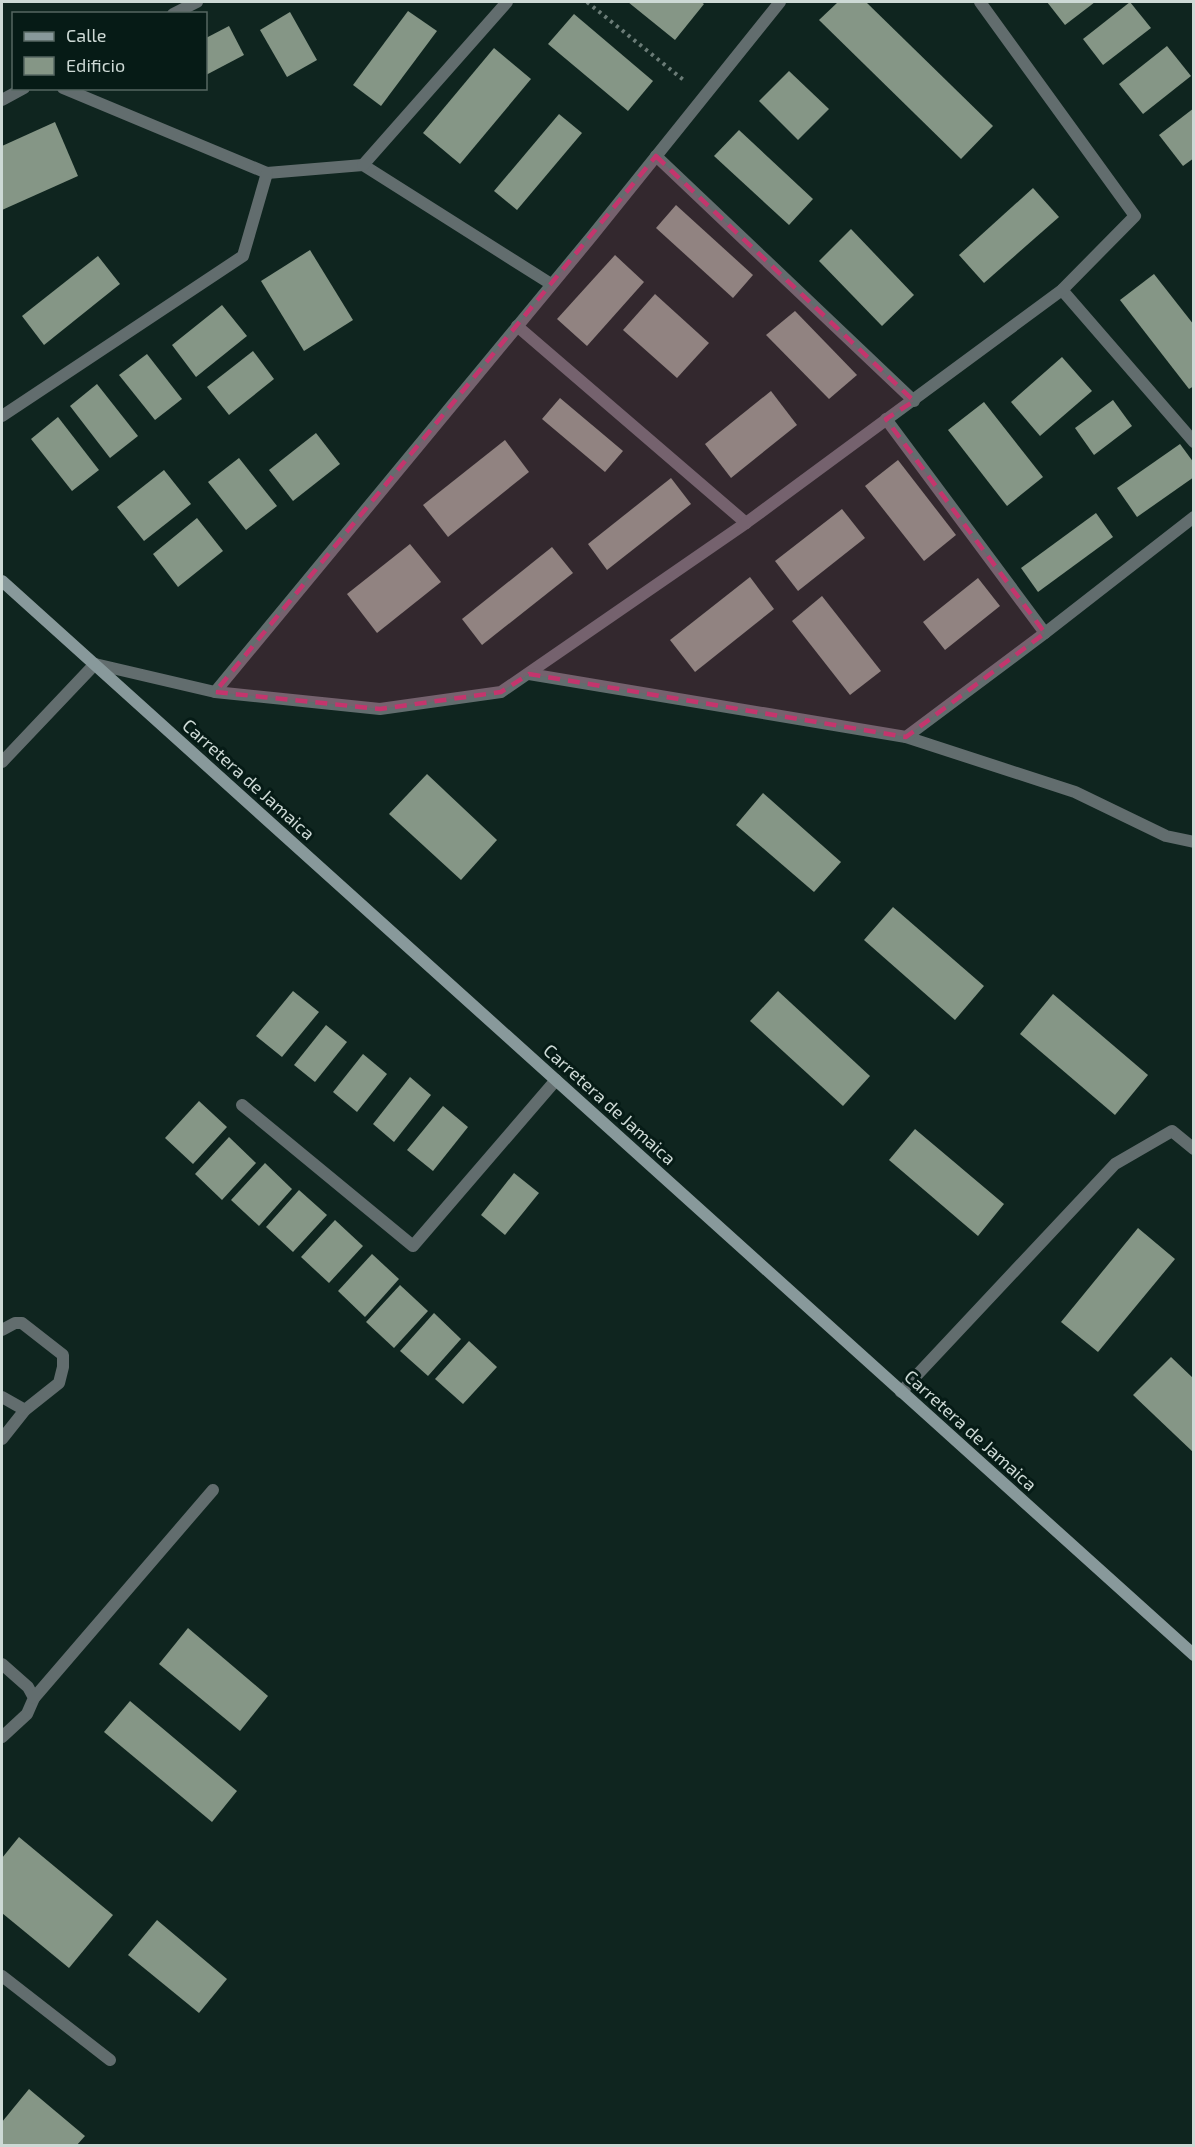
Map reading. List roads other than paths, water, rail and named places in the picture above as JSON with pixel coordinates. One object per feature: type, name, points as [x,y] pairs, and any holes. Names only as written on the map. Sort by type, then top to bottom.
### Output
[{"type":"main road","name":"Carretera de Jamaica","points":[[2,582],[1194,1655]]},
{"type":"street","points":[[177,12],[197,2]]},
{"type":"street","points":[[363,165],[507,2]]},
{"type":"street","points":[[215,692],[780,2]]},
{"type":"street","points":[[2,762],[94,664],[215,692],[380,709],[501,692],[746,523],[1062,290],[1134,216],[980,2]]},
{"type":"street","points":[[2,100],[20,90]]},
{"type":"street","points":[[68,90],[267,173],[363,165],[551,284]]},
{"type":"street","points":[[656,156],[914,401]]},
{"type":"street","points":[[2,416],[243,256],[267,173]]},
{"type":"street","points":[[1062,290],[1194,442]]},
{"type":"street","points":[[517,326],[746,523]]},
{"type":"street","points":[[886,419],[1046,633]]},
{"type":"street","points":[[906,737],[1046,633],[1194,518]]},
{"type":"street","points":[[529,674],[906,737],[1075,792],[1166,836],[1194,842]]},
{"type":"street","points":[[242,1105],[413,1246],[556,1080]]},
{"type":"street","points":[[901,1392],[1115,1164],[1172,1131],[1194,1149]]},
{"type":"street","points":[[2,1330],[15,1323],[22,1323],[63,1355],[59,1383],[24,1410],[2,1439]]},
{"type":"street","points":[[2,1397],[24,1410]]},
{"type":"street","points":[[2,1737],[27,1714],[34,1698],[213,1490]]},
{"type":"street","points":[[2,1664],[28,1687],[34,1698]]},
{"type":"street","points":[[2,1976],[110,2060]]}]
